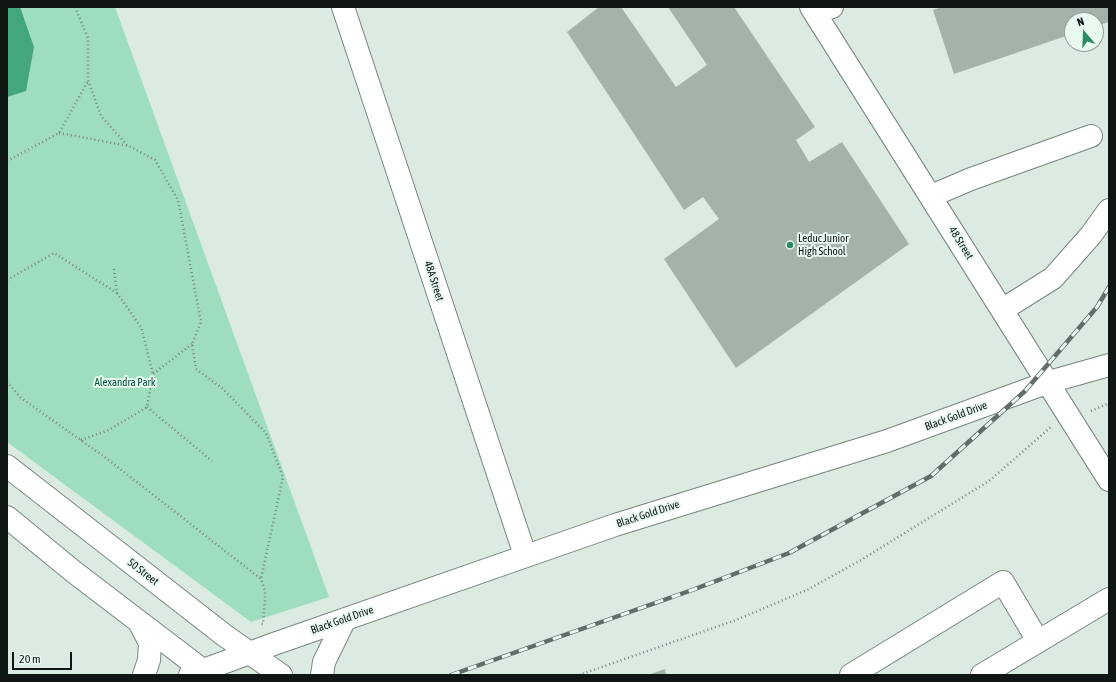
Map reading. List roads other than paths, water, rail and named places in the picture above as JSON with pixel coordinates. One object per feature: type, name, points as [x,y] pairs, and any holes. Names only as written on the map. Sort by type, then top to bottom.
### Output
[{"type":"main road","name":"48A Street","points":[[343,7],[525,555]]},
{"type":"main road","name":"48 Street","points":[[819,9],[931,196],[1049,382],[1109,480]]},
{"type":"main road","points":[[931,196],[971,179],[1091,136]]},
{"type":"main road","points":[[1002,310],[1053,278],[1091,236],[1109,210]]},
{"type":"main road","name":"Black Gold Drive","points":[[201,673],[249,653],[615,524],[886,441],[1049,382],[1109,365]]},
{"type":"main road","name":"50 Street","points":[[7,466],[224,635],[281,675]]},
{"type":"main road","points":[[7,517],[74,572],[139,621],[201,673]]},
{"type":"main road","points":[[851,675],[1003,582],[1038,641]]},
{"type":"main road","points":[[990,673],[1038,641],[1109,599]]},
{"type":"main road","points":[[322,675],[324,662],[345,619]]},
{"type":"main road","points":[[139,621],[150,643],[150,660],[144,675]]},
{"type":"railway","points":[[451,675],[695,589],[789,553],[931,476],[1025,391],[1097,307],[1109,287]]},
{"type":"place","name":"Leduc Junior High School","points":[[790,245]]},
{"type":"park label","name":"Alexandra Park","points":[[125,383]]}]
